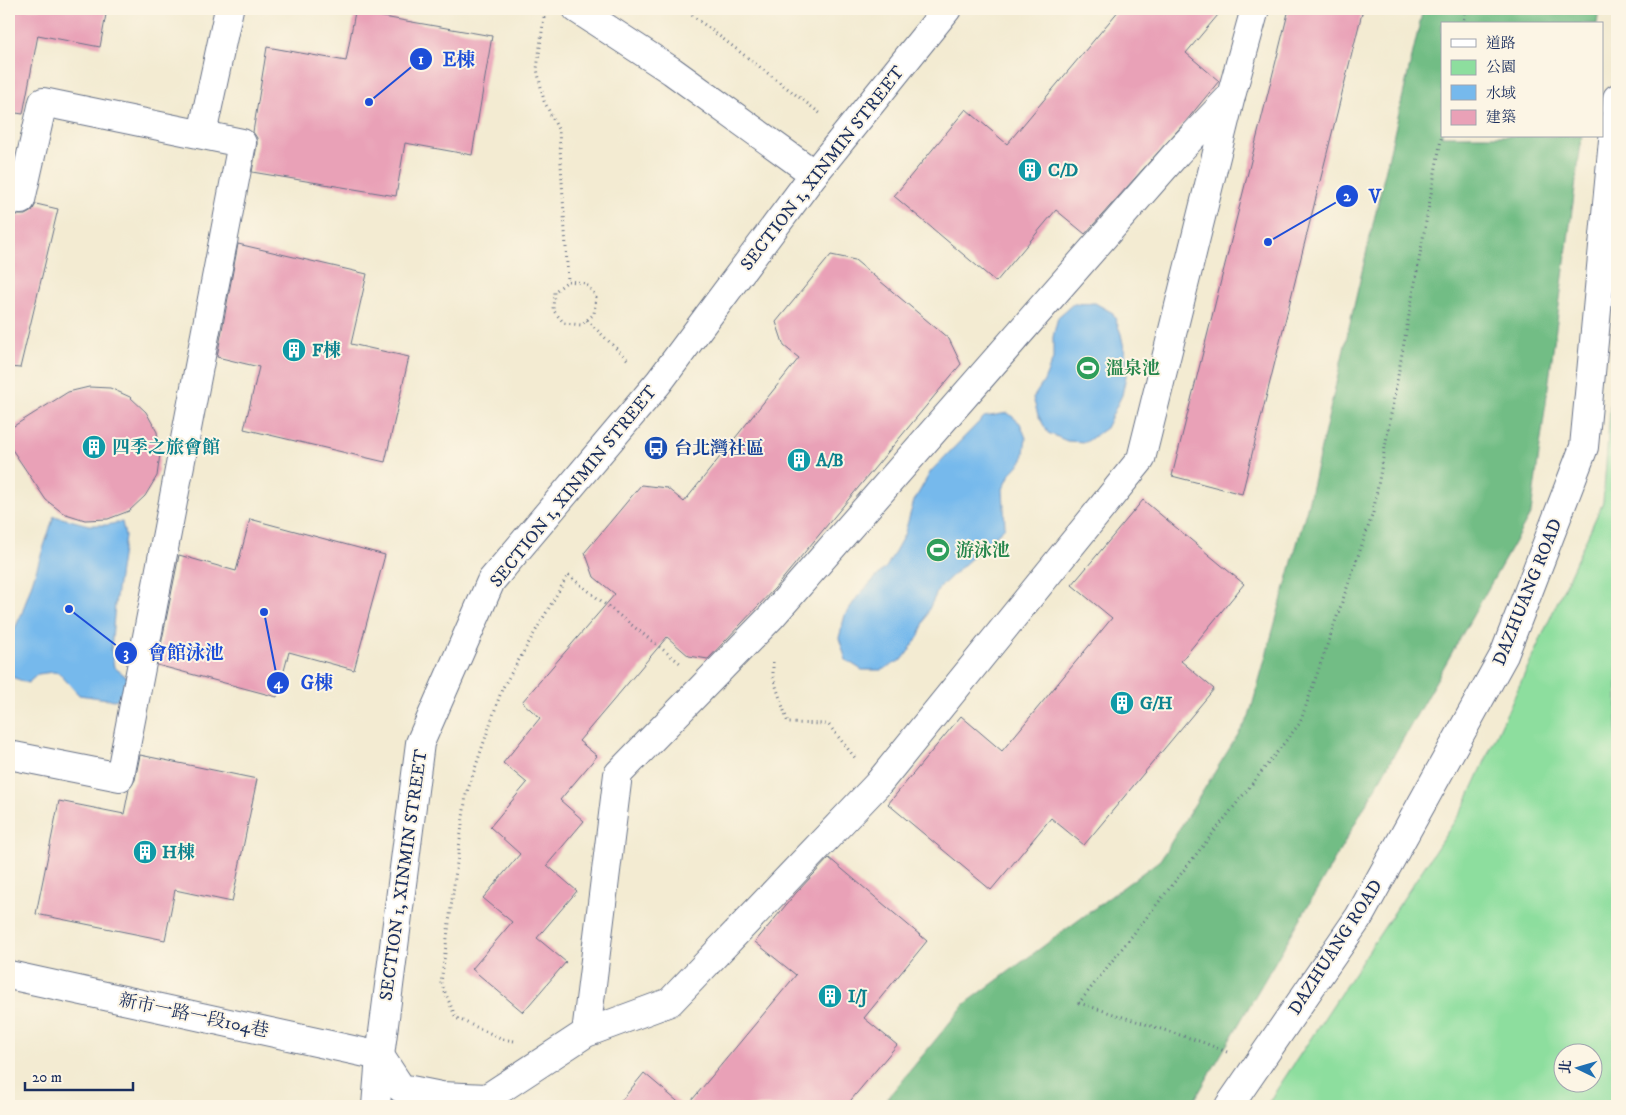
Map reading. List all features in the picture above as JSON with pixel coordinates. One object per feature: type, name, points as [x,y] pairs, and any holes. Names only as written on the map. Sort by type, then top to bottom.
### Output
[{"type":"street","points":[[202,134],[229,9]]},
{"type":"street","points":[[577,9],[672,71],[814,174]]},
{"type":"street","name":"SECTION 1, XINMIN STREET","points":[[376,1106],[380,1056],[420,743],[491,581],[658,382],[814,174],[948,9]]},
{"type":"street","points":[[380,1056],[401,1088],[441,1096],[488,1098],[586,1033],[670,1002],[877,785],[1141,459],[1231,96],[1255,9]]},
{"type":"street","points":[[586,1033],[618,774],[772,617],[1177,153],[1231,96]]},
{"type":"street","name":"DAZHUANG ROAD","points":[[1229,1106],[1359,917],[1504,656],[1584,447],[1617,98]]},
{"type":"street","points":[[9,759],[120,777],[242,143],[43,102],[21,200]]},
{"type":"street","name":"新市一路一段104巷","points":[[9,975],[380,1056]]},
{"type":"path","points":[[684,9],[826,118]]},
{"type":"path","points":[[1463,22],[1465,9]]},
{"type":"path","points":[[545,10],[538,69],[544,101],[559,131],[568,281]]},
{"type":"path","points":[[1258,1064],[1202,1042],[1079,1003],[1300,723],[1372,513],[1441,138]]},
{"type":"path","points":[[568,281],[585,283],[596,296],[594,314],[581,325],[564,323],[553,310],[554,292],[568,281]]},
{"type":"path","points":[[586,320],[628,360]]},
{"type":"path","points":[[559,1050],[503,1039],[456,1018],[442,983],[466,795],[502,689],[568,575],[707,684]]},
{"type":"path","points":[[772,617],[773,677],[788,723],[828,724],[877,785]]},
{"type":"green space","points":[[1423,9],[1599,9],[1597,22],[1441,22],[1441,138],[1582,138],[1531,513],[1327,873],[1191,1106],[881,1106],[965,1004],[1160,860],[1249,717],[1308,504]]},
{"type":"green space","points":[[1617,318],[1617,1106],[1266,1106],[1464,807],[1603,502]]},
{"type":"water","name":"溫泉池","points":[[1095,303],[1113,313],[1121,334],[1126,358],[1126,376],[1122,395],[1106,428],[1086,442],[1067,441],[1048,433],[1038,415],[1033,398],[1044,381],[1053,359],[1053,337],[1058,317],[1073,304]]},
{"type":"water","name":"游泳池","points":[[1008,413],[1020,423],[1026,438],[1023,460],[1010,474],[1003,489],[1005,527],[939,588],[919,636],[903,659],[882,670],[862,670],[846,660],[839,638],[845,615],[858,596],[887,566],[904,535],[914,501],[931,471],[984,417]]},
{"type":"water","points":[[54,516],[89,525],[107,525],[122,522],[125,536],[115,604],[111,650],[114,667],[128,678],[124,697],[114,700],[79,695],[59,673],[38,674],[28,683],[9,676],[9,641],[22,613]]},
{"type":"building","points":[[9,9],[107,9],[100,47],[38,35],[23,114],[9,112]]},
{"type":"building","name":"C/D","points":[[1120,9],[1223,9],[1186,53],[1219,81],[1186,121],[1085,234],[1056,210],[996,282],[894,196],[966,109],[1007,144]]},
{"type":"building","points":[[1289,9],[1363,9],[1242,494],[1172,476]]},
{"type":"building","points":[[355,12],[492,36],[472,155],[405,143],[396,196],[252,172],[257,145],[257,138],[253,132],[267,47],[346,61]]},
{"type":"building","points":[[36,204],[58,209],[20,368],[9,367],[9,209],[17,215],[25,215],[32,211]]},
{"type":"building","name":"F棟","points":[[238,244],[367,274],[351,344],[409,357],[385,462],[244,429],[259,367],[217,357]]},
{"type":"building","name":"A/B","points":[[831,255],[855,260],[949,339],[961,364],[775,588],[708,659],[689,656],[667,637],[579,741],[597,756],[560,800],[584,821],[547,865],[577,891],[537,938],[566,962],[523,1012],[472,969],[512,922],[483,898],[520,854],[490,827],[527,783],[503,763],[540,718],[522,702],[615,594],[594,577],[585,552],[641,485],[667,488],[684,502],[799,358],[784,346],[776,322]]},
{"type":"building","name":"四季之旅會館","points":[[89,387],[110,388],[130,397],[146,412],[157,432],[160,454],[157,476],[145,496],[129,511],[108,519],[85,520],[63,513],[46,500],[9,445],[9,429],[68,392]]},
{"type":"building","name":"G/H","points":[[1143,500],[1244,584],[1181,661],[1214,689],[1084,845],[1051,818],[991,890],[888,804],[961,716],[1002,751],[1112,618],[1072,585]]},
{"type":"building","points":[[250,519],[385,555],[354,670],[289,652],[277,697],[157,665],[179,555],[236,571]]},
{"type":"building","name":"H棟","points":[[140,755],[257,779],[232,902],[175,890],[165,940],[36,914],[59,801],[124,814],[129,789],[135,780]]},
{"type":"building","name":"I/J","points":[[829,858],[927,941],[864,1018],[897,1045],[846,1106],[687,1106],[796,975],[755,942],[796,893]]},
{"type":"building","points":[[644,1073],[683,1106],[617,1106]]},
{"type":"place","name":"E棟","points":[[369,102]]},
{"type":"place","name":"C/D","points":[[1030,170]]},
{"type":"place","name":"V","points":[[1268,242]]},
{"type":"place","name":"F棟","points":[[294,350]]},
{"type":"place","name":"溫泉池","points":[[1088,368]]},
{"type":"place","name":"四季之旅會館","points":[[94,447]]},
{"type":"place","name":"台北灣社區","points":[[656,448]]},
{"type":"place","name":"A/B","points":[[799,460]]},
{"type":"place","name":"游泳池","points":[[938,550]]},
{"type":"place","name":"會館泳池","points":[[69,609]]},
{"type":"place","name":"G棟","points":[[264,612]]},
{"type":"place","name":"G/H","points":[[1122,703]]},
{"type":"place","name":"H棟","points":[[145,852]]},
{"type":"place","name":"I/J","points":[[830,996]]}]
